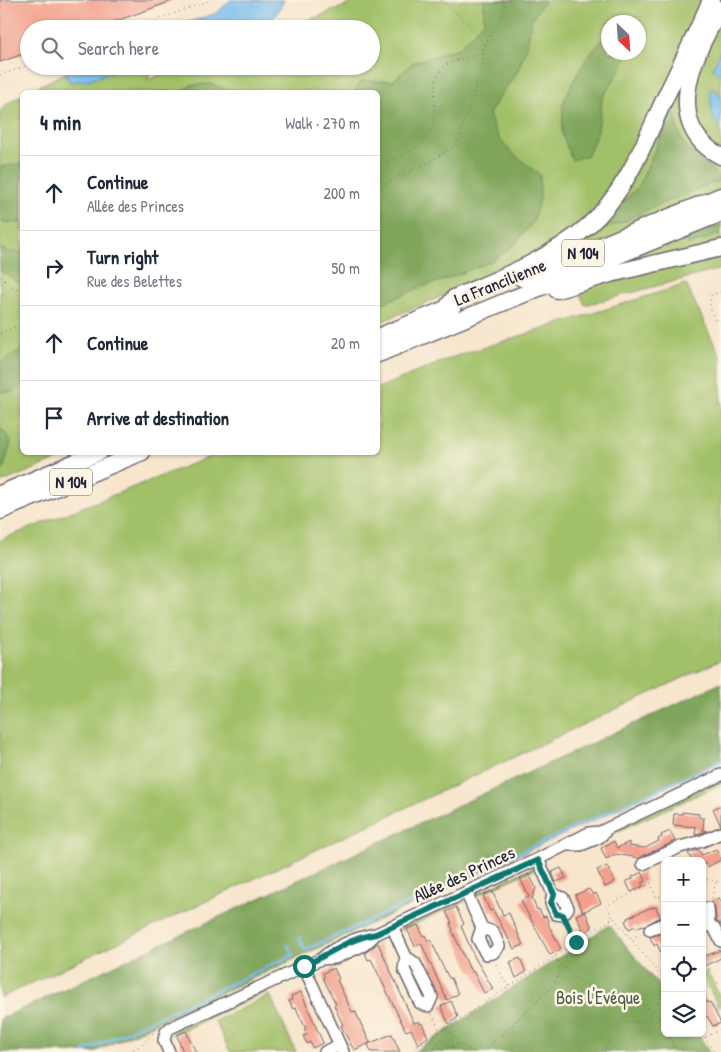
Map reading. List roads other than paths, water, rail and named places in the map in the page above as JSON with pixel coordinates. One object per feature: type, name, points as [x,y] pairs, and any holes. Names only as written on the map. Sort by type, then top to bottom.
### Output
[{"type":"highway","points":[[445,310],[454,298],[562,246],[588,226],[611,202],[639,155],[710,0]]},
{"type":"highway","points":[[721,9],[702,44],[692,70],[686,106],[694,133],[702,144],[721,156]]},
{"type":"highway","name":"La Francilienne","points":[[380,336],[721,196]]},
{"type":"highway","name":"La Francilienne","points":[[380,353],[721,213]]},
{"type":"highway","points":[[509,300],[528,300],[610,274],[721,248]]},
{"type":"highway","name":"N 104","points":[[0,494],[92,455]]},
{"type":"highway","name":"N 104","points":[[0,512],[135,455]]},
{"type":"street","name":"Allée des Princes","points":[[169,1052],[164,1040],[166,1032],[170,1028],[304,966],[321,959],[335,958],[364,945],[376,934],[392,926],[567,845],[581,845],[598,838],[609,826],[721,775]]},
{"type":"street","points":[[643,864],[680,847],[702,842],[721,833]]},
{"type":"street","points":[[538,860],[554,894],[563,898],[568,908],[563,915]]},
{"type":"street","points":[[466,892],[482,928],[493,932],[500,946],[493,953]]},
{"type":"street","points":[[708,908],[706,926],[714,928],[721,941]]},
{"type":"street","points":[[650,930],[661,925]]},
{"type":"street","points":[[392,926],[406,957],[404,969],[420,1003],[428,1006]]},
{"type":"street","points":[[304,966],[342,1049],[325,1052]]},
{"type":"water","points":[[230,0],[284,0],[272,20],[196,20],[217,13]]},
{"type":"water","points":[[721,49],[721,76],[714,69],[714,66]]},
{"type":"water","points":[[66,75],[102,75],[88,80],[70,82]]},
{"type":"water","points":[[712,89],[721,97],[721,129],[713,118],[710,92]]},
{"type":"waterway","points":[[299,937],[305,950],[721,761]]},
{"type":"waterway","points":[[83,1052],[293,955],[288,945]]},
{"type":"park label","name":"Bois l'Evéque","points":[[598,997]]}]
